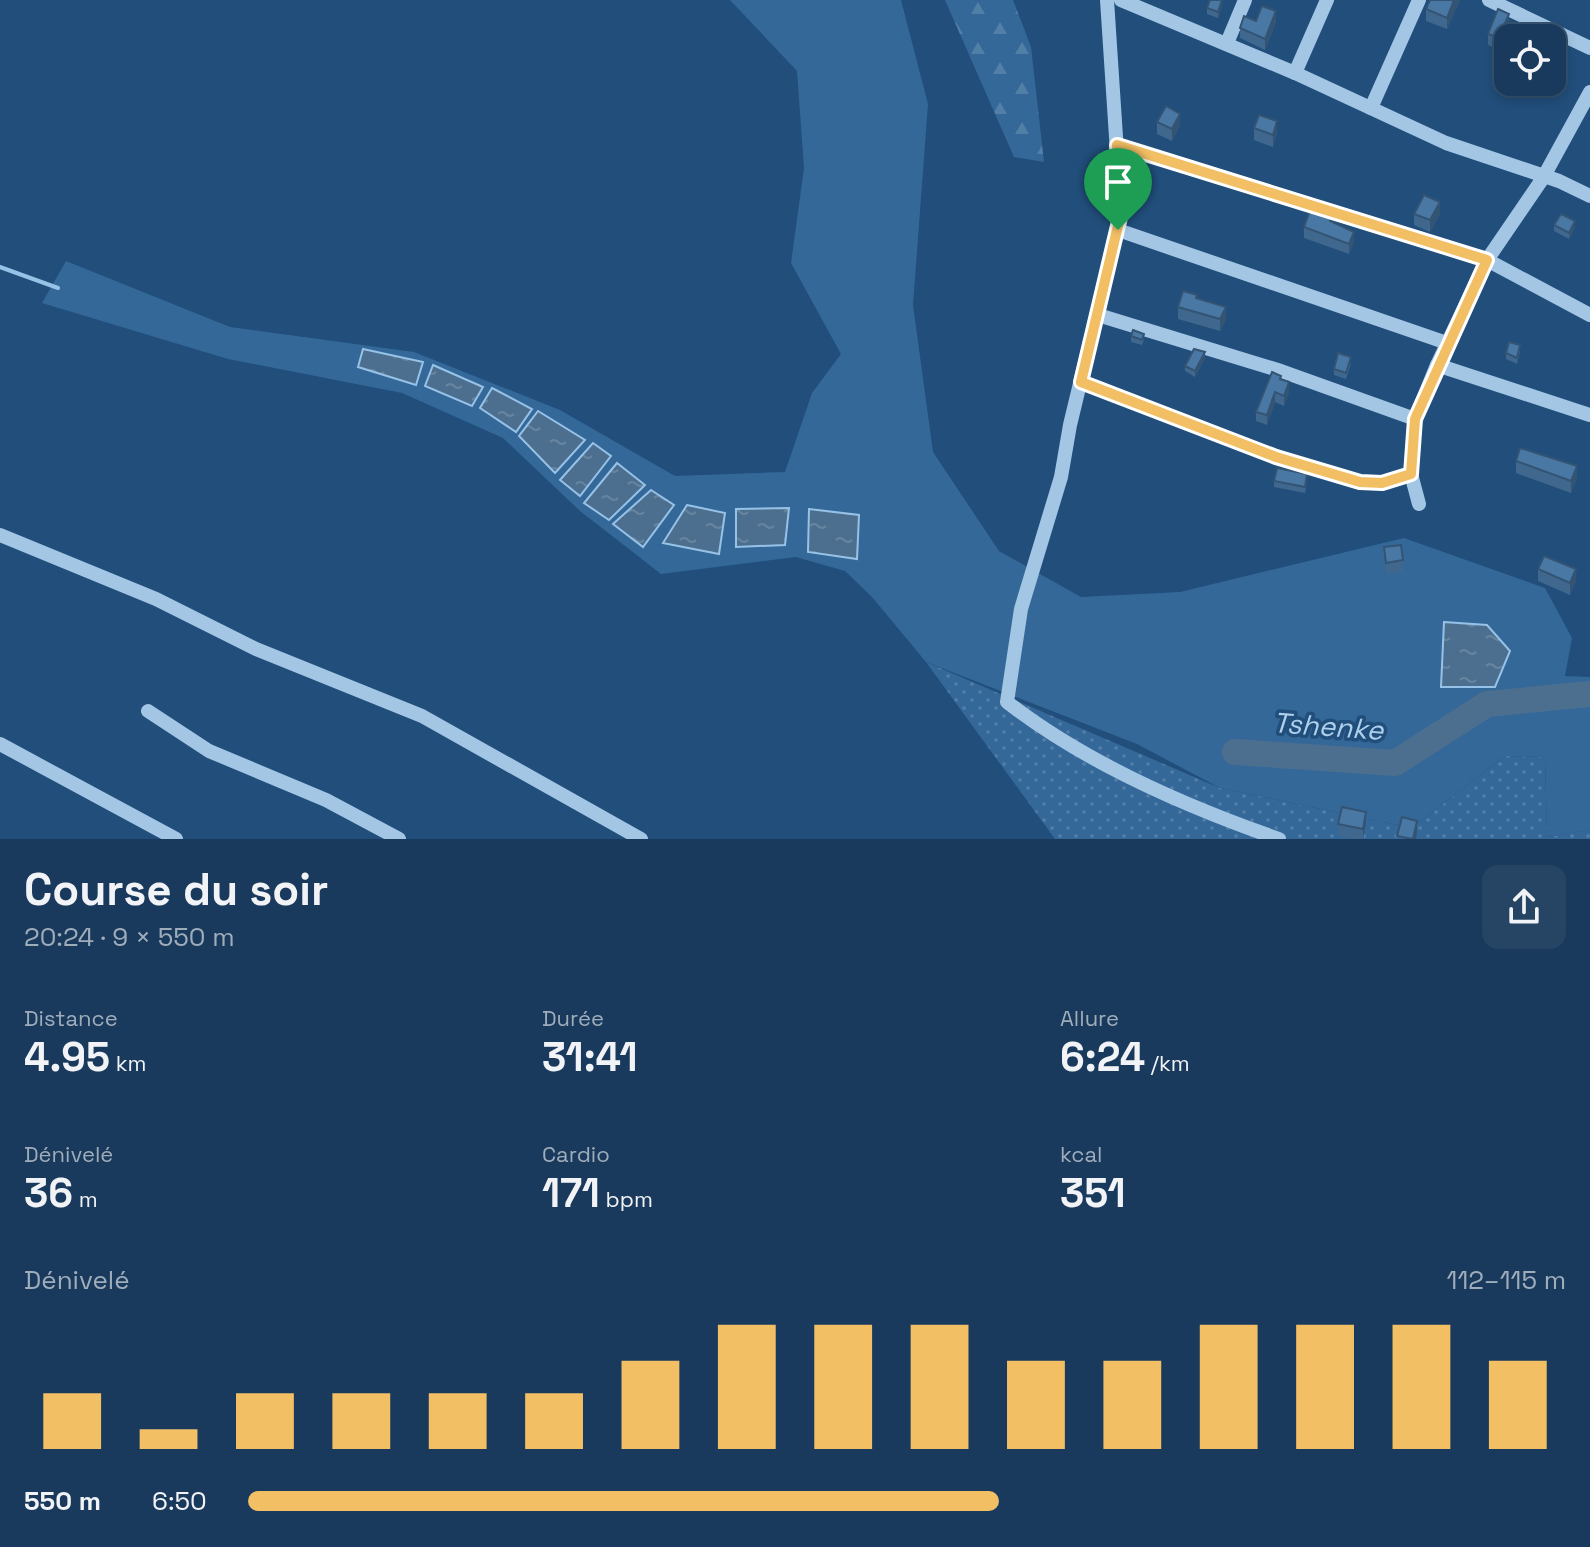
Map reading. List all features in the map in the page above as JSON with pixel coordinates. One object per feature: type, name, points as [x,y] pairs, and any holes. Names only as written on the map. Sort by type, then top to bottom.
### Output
[{"type":"street","points":[[1107,0],[1122,192],[1118,230],[1061,477],[1021,609],[1007,702],[1048,735],[1218,818],[1279,839]]},
{"type":"street","points":[[1121,0],[1227,43],[1446,143],[1590,196]]},
{"type":"street","points":[[1227,43],[1245,0]]},
{"type":"street","points":[[1295,73],[1327,0]]},
{"type":"street","points":[[1371,108],[1419,0]]},
{"type":"street","points":[[1489,0],[1590,48]]},
{"type":"street","points":[[1419,504],[1411,474],[1415,419],[1437,365],[1487,260],[1543,178],[1590,92]]},
{"type":"street","points":[[1117,145],[1487,260],[1590,315]]},
{"type":"street","points":[[1118,230],[1447,343]]},
{"type":"street","points":[[1098,315],[1253,362],[1415,419]]},
{"type":"street","points":[[1437,365],[1590,415]]},
{"type":"street","points":[[1081,382],[1276,457],[1360,482],[1382,483],[1411,474]]},
{"type":"street","points":[[0,535],[156,599],[256,649],[422,716],[641,839]]},
{"type":"street","points":[[148,711],[209,751],[326,800],[399,839]]},
{"type":"street","points":[[0,744],[176,839]]},
{"type":"green space","points":[[730,0],[901,0],[928,104],[913,305],[933,452],[999,551],[1081,597],[1180,592],[1404,538],[1545,588],[1572,638],[1565,676],[1590,677],[1590,830],[1547,837],[1545,757],[1505,756],[1412,828],[1220,788],[1137,744],[926,662],[872,597],[845,571],[796,557],[661,574],[580,511],[503,438],[402,393],[228,359],[42,303],[66,261],[230,327],[414,352],[560,410],[675,476],[785,472],[812,393],[841,354],[791,263],[804,168],[797,71]]},
{"type":"green space","points":[[945,0],[1013,0],[1031,47],[1044,162],[1014,157]]},
{"type":"green space","points":[[926,662],[1220,788],[1412,828],[1505,756],[1545,757],[1547,837],[1590,830],[1590,839],[1055,839]]},
{"type":"water","points":[[363,349],[423,362],[416,385],[358,367]]},
{"type":"water","points":[[433,365],[483,387],[472,406],[425,386]]},
{"type":"water","points":[[492,388],[532,409],[516,432],[480,408]]},
{"type":"water","points":[[538,411],[585,440],[555,473],[519,436]]},
{"type":"water","points":[[593,443],[611,456],[580,496],[560,480]]},
{"type":"water","points":[[617,463],[645,485],[609,520],[584,503]]},
{"type":"water","points":[[651,490],[674,505],[643,547],[613,524]]},
{"type":"water","points":[[687,505],[725,513],[719,554],[663,543]]},
{"type":"water","points":[[789,508],[785,545],[736,547],[736,509]]},
{"type":"water","points":[[809,509],[859,515],[857,559],[808,552]]},
{"type":"water","points":[[1444,622],[1487,625],[1510,651],[1495,687],[1441,687]]},
{"type":"building","points":[[1210,0],[1222,0],[1218,12],[1207,8]]},
{"type":"building","points":[[1430,0],[1454,0],[1447,18],[1426,9]]},
{"type":"building","points":[[1262,6],[1276,11],[1265,39],[1240,28],[1244,16],[1256,21]]},
{"type":"building","points":[[1498,9],[1509,14],[1505,24],[1494,24],[1494,36],[1488,34]]},
{"type":"building","points":[[1166,106],[1180,114],[1172,129],[1157,122]]},
{"type":"building","points":[[1259,115],[1277,121],[1273,135],[1254,128]]},
{"type":"building","points":[[1424,195],[1440,202],[1430,220],[1414,214]]},
{"type":"building","points":[[1312,205],[1333,212],[1330,221],[1354,232],[1349,244],[1304,227]]},
{"type":"building","points":[[1561,214],[1575,221],[1569,233],[1554,225]]},
{"type":"building","points":[[1183,291],[1226,307],[1220,319],[1178,307]]},
{"type":"building","points":[[1133,330],[1144,334],[1142,340],[1131,336]]},
{"type":"building","points":[[1509,342],[1520,345],[1517,358],[1506,353]]},
{"type":"building","points":[[1194,349],[1205,352],[1195,371],[1185,366]]},
{"type":"building","points":[[1338,353],[1351,357],[1346,373],[1334,369]]},
{"type":"building","points":[[1272,372],[1289,382],[1284,396],[1275,392],[1267,415],[1256,412]]},
{"type":"building","points":[[1520,448],[1577,466],[1571,481],[1516,461]]},
{"type":"building","points":[[1277,468],[1307,474],[1305,487],[1274,481]]},
{"type":"building","points":[[1401,545],[1403,560],[1386,563],[1384,547]]},
{"type":"building","points":[[1544,556],[1576,569],[1570,583],[1538,569]]},
{"type":"building","points":[[1342,807],[1366,812],[1363,829],[1338,824]]},
{"type":"building","points":[[1402,817],[1417,821],[1413,839],[1397,836]]},
{"type":"waterway","points":[[0,267],[58,288]]},
{"type":"waterway","name":"Tshenke","points":[[1235,752],[1395,763],[1487,704],[1590,694]]},
{"type":"route","points":[[1117,145],[1487,260],[1415,419],[1411,474],[1382,483],[1360,482],[1276,457],[1081,382],[1118,230],[1122,192],[1117,145]]}]
